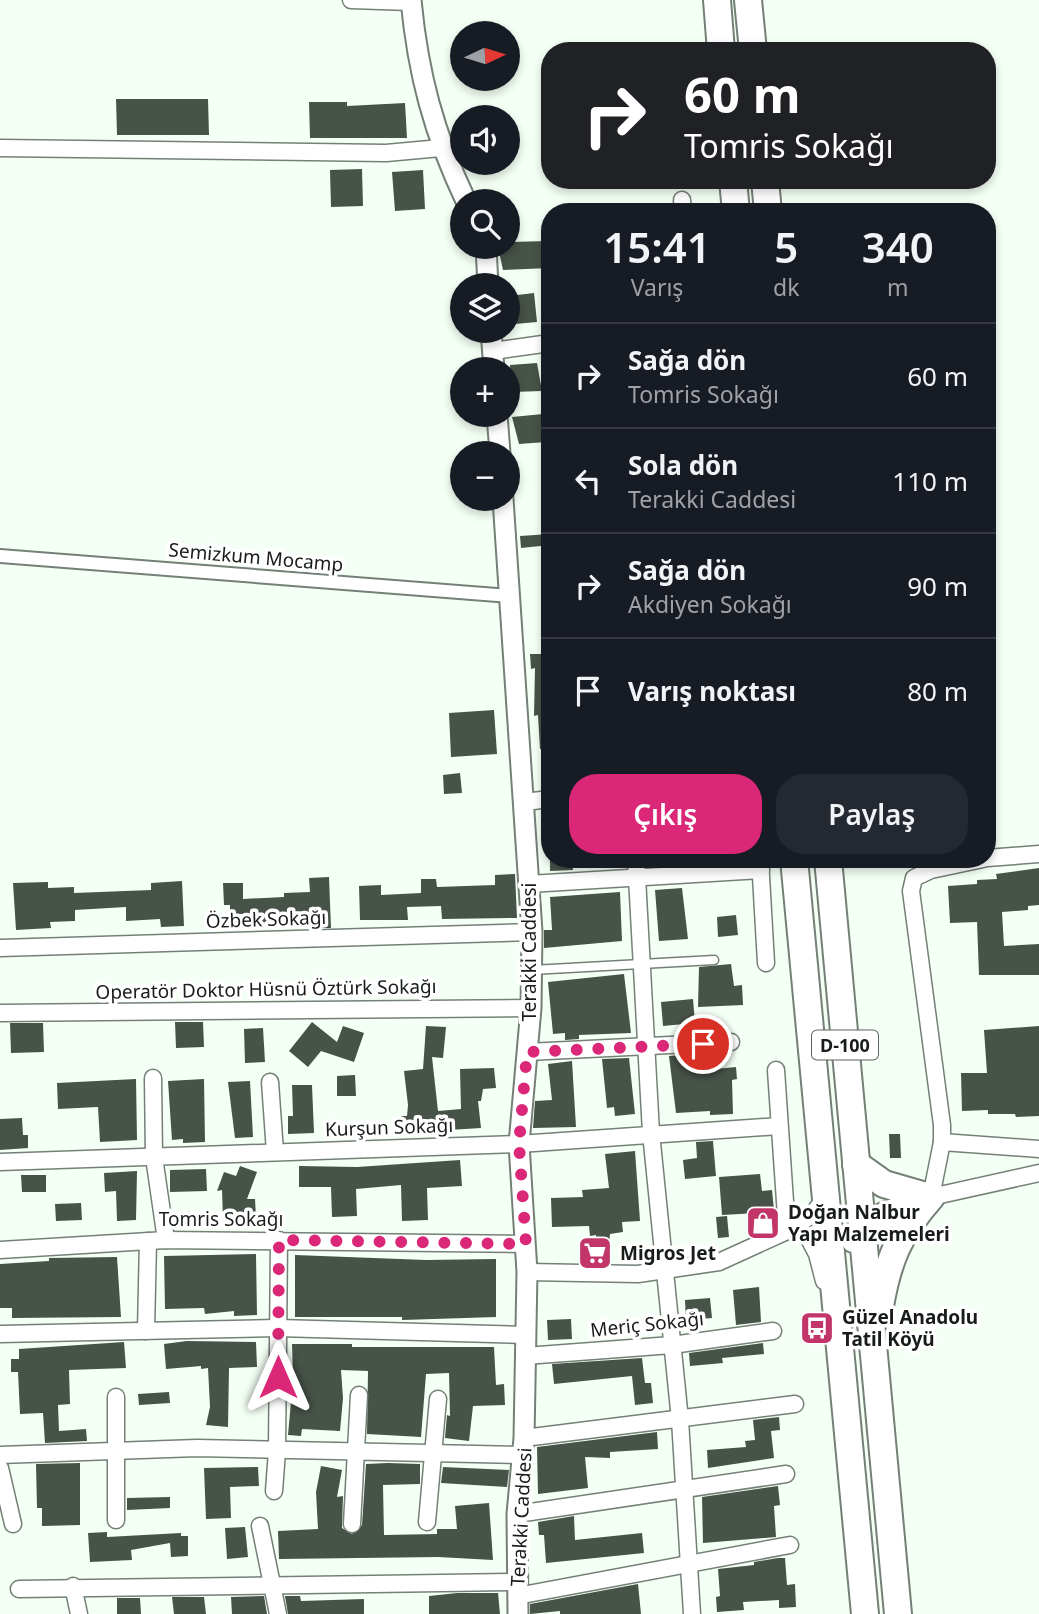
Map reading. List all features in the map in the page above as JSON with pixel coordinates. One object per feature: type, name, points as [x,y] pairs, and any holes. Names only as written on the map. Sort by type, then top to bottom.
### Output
[{"type":"highway","points":[[717,0],[720,42]]},
{"type":"highway","points":[[748,0],[751,42]]},
{"type":"highway","name":"D-100","points":[[795,868],[865,1614]]},
{"type":"highway","name":"D-100","points":[[829,868],[898,1614]]},
{"type":"highway","points":[[856,1164],[884,1184],[901,1192],[931,1197]]},
{"type":"highway","points":[[831,1261],[863,1231],[901,1206],[931,1197]]},
{"type":"highway","points":[[873,1342],[887,1269],[908,1223],[931,1197]]},
{"type":"street","points":[[351,0],[411,1],[420,70],[441,148],[460,189]]},
{"type":"street","points":[[0,148],[386,153],[441,148]]},
{"type":"street","points":[[503,357],[541,346]]},
{"type":"street","name":"Terakki Caddesi","points":[[504,511],[533,932],[531,1008],[519,1144],[527,1272],[523,1447],[517,1514],[517,1597]]},
{"type":"street","name":"Semizkum Mocamp","points":[[0,556],[510,596]]},
{"type":"street","points":[[524,802],[541,800]]},
{"type":"street","points":[[996,858],[1039,854]]},
{"type":"street","points":[[637,868],[651,1133],[681,1420],[692,1614]]},
{"type":"street","points":[[529,884],[638,878],[732,868]]},
{"type":"street","points":[[760,868],[766,963]]},
{"type":"street","points":[[941,868],[914,878],[911,891],[942,1142],[931,1197],[1039,1173]]},
{"type":"street","name":"Özbek Sokağı","points":[[0,948],[533,932]]},
{"type":"street","name":"Operatör Doktor Hüsnü Öztürk Sokağı","points":[[0,1013],[531,1008]]},
{"type":"street","points":[[527,1052],[731,1042]]},
{"type":"street","points":[[776,1070],[787,1231]]},
{"type":"street","points":[[153,1078],[154,1157],[166,1240]]},
{"type":"street","points":[[270,1082],[275,1152]]},
{"type":"street","name":"Kurşun Sokağı","points":[[0,1162],[519,1144],[779,1126]]},
{"type":"street","points":[[942,1142],[1039,1149]]},
{"type":"street","points":[[527,1272],[666,1272],[719,1262],[787,1231],[812,1215],[826,1198]]},
{"type":"street","points":[[787,1231],[807,1235],[817,1254],[836,1319]]},
{"type":"street","name":"Tomris Sokağı","points":[[0,1250],[166,1240],[526,1244]]},
{"type":"street","points":[[274,1491],[277,1451],[279,1240]]},
{"type":"street","points":[[146,1331],[148,1241]]},
{"type":"street","points":[[0,1334],[278,1328],[525,1335]]},
{"type":"street","name":"Meriç Sokağı","points":[[525,1356],[672,1345],[773,1331]]},
{"type":"street","points":[[352,1524],[359,1395]]},
{"type":"street","points":[[116,1398],[116,1520]]},
{"type":"street","points":[[427,1522],[438,1399]]},
{"type":"street","points":[[0,1455],[118,1449],[433,1454],[523,1447],[795,1404]]},
{"type":"street","points":[[0,1468],[13,1524]]},
{"type":"street","points":[[517,1514],[786,1474]]},
{"type":"street","points":[[260,1526],[278,1614]]},
{"type":"street","points":[[19,1589],[73,1586],[272,1588],[517,1597],[789,1545]]},
{"type":"street","points":[[73,1586],[79,1614]]},
{"type":"lane","points":[[532,970],[714,960]]},
{"type":"building","points":[[116,99],[208,99],[209,135],[117,135]]},
{"type":"building","points":[[309,102],[347,102],[347,106],[405,103],[407,138],[310,138]]},
{"type":"building","points":[[362,169],[363,206],[331,207],[330,170]]},
{"type":"building","points":[[423,170],[425,209],[395,211],[392,172]]},
{"type":"building","points":[[541,241],[541,268],[503,270],[501,259],[520,259],[520,242]]},
{"type":"building","points":[[534,293],[537,322],[520,324],[520,295]]},
{"type":"building","points":[[537,363],[541,391],[520,392],[520,364]]},
{"type":"building","points":[[541,414],[541,442],[520,444],[515,427],[520,427],[520,416]]},
{"type":"building","points":[[541,535],[541,546],[521,548],[520,536]]},
{"type":"building","points":[[530,654],[541,654],[541,749],[538,715],[534,716],[535,668],[531,669]]},
{"type":"building","points":[[494,710],[497,754],[451,757],[449,713]]},
{"type":"building","points":[[460,773],[462,793],[444,794],[443,775]]},
{"type":"building","points":[[550,868],[573,870],[550,871]]},
{"type":"building","points":[[1039,868],[1039,905],[1028,906],[1028,910],[1002,912],[1004,946],[1039,944],[1039,975],[979,975],[977,922],[950,923],[948,886],[977,884],[977,880],[997,879],[996,874]]},
{"type":"building","points":[[515,874],[517,918],[442,919],[441,906],[407,907],[408,920],[360,920],[359,886],[381,885],[381,895],[421,893],[421,879],[436,879],[437,887],[495,885],[495,875]]},
{"type":"building","points":[[329,877],[331,928],[311,928],[311,923],[285,924],[285,921],[253,923],[253,914],[230,914],[230,905],[224,905],[223,883],[243,883],[243,899],[284,897],[284,893],[310,892],[309,878]]},
{"type":"building","points":[[182,881],[184,926],[161,927],[160,919],[126,921],[126,907],[75,910],[75,921],[50,922],[51,928],[16,930],[13,883],[48,882],[48,888],[74,887],[74,893],[151,890],[151,883]]},
{"type":"building","points":[[682,888],[688,939],[659,941],[655,890]]},
{"type":"building","points":[[620,892],[622,941],[544,948],[544,930],[552,930],[550,897]]},
{"type":"building","points":[[736,915],[738,935],[718,937],[717,917]]},
{"type":"building","points":[[731,964],[734,986],[742,985],[743,1005],[698,1007],[699,967]]},
{"type":"building","points":[[624,974],[631,1033],[579,1035],[579,1039],[565,1040],[565,1033],[553,1034],[548,982]]},
{"type":"building","points":[[693,999],[695,1023],[663,1026],[661,1002]]},
{"type":"building","points":[[175,1022],[203,1022],[204,1047],[176,1048]]},
{"type":"building","points":[[312,1022],[337,1042],[343,1026],[364,1033],[354,1062],[321,1051],[308,1067],[289,1051]]},
{"type":"building","points":[[10,1023],[43,1023],[44,1052],[11,1053]]},
{"type":"building","points":[[426,1026],[446,1027],[443,1058],[432,1057],[438,1111],[461,1109],[460,1069],[494,1068],[496,1088],[483,1089],[481,1101],[478,1101],[481,1128],[401,1133],[401,1116],[407,1116],[408,1105],[404,1071],[423,1069]]},
{"type":"building","points":[[1039,1026],[1039,1116],[988,1114],[988,1110],[962,1111],[961,1073],[987,1073],[984,1030]]},
{"type":"building","points":[[263,1028],[265,1062],[245,1063],[244,1029]]},
{"type":"building","points":[[694,1054],[696,1071],[736,1067],[737,1079],[732,1080],[733,1114],[710,1115],[710,1111],[676,1113],[669,1056]]},
{"type":"building","points":[[629,1058],[635,1114],[615,1116],[614,1107],[607,1108],[602,1059]]},
{"type":"building","points":[[572,1061],[576,1127],[533,1128],[535,1101],[552,1100],[548,1064]]},
{"type":"building","points":[[355,1075],[356,1096],[337,1096],[337,1076]]},
{"type":"building","points":[[136,1079],[137,1140],[100,1142],[98,1107],[58,1109],[57,1083]]},
{"type":"building","points":[[204,1079],[205,1142],[183,1143],[183,1139],[172,1140],[168,1081]]},
{"type":"building","points":[[250,1081],[253,1137],[235,1138],[228,1082]]},
{"type":"building","points":[[292,1085],[312,1085],[314,1133],[288,1134],[288,1116],[293,1116]]},
{"type":"building","points":[[22,1118],[23,1135],[28,1135],[28,1148],[0,1150],[0,1119]]},
{"type":"building","points":[[889,1134],[900,1134],[901,1158],[890,1158]]},
{"type":"building","points":[[713,1141],[716,1176],[685,1179],[683,1160],[697,1158],[696,1142]]},
{"type":"building","points":[[635,1151],[640,1221],[622,1222],[623,1232],[610,1234],[609,1244],[596,1244],[596,1235],[590,1236],[589,1226],[552,1227],[551,1198],[583,1197],[582,1190],[609,1188],[605,1154]]},
{"type":"building","points":[[460,1160],[462,1186],[427,1188],[428,1220],[402,1221],[401,1185],[356,1189],[357,1216],[332,1217],[331,1187],[299,1187],[299,1166],[357,1167]]},
{"type":"building","points":[[240,1166],[257,1172],[247,1199],[255,1199],[256,1217],[223,1219],[222,1190],[217,1191],[224,1172],[236,1176]]},
{"type":"building","points":[[206,1169],[207,1191],[170,1192],[170,1170]]},
{"type":"building","points":[[137,1171],[136,1220],[117,1221],[116,1191],[105,1192],[104,1173]]},
{"type":"building","points":[[760,1174],[762,1191],[772,1190],[775,1220],[758,1222],[757,1213],[722,1215],[719,1177]]},
{"type":"building","points":[[21,1175],[46,1175],[46,1192],[22,1192]]},
{"type":"building","points":[[81,1203],[82,1220],[56,1221],[55,1204]]},
{"type":"building","points":[[727,1216],[729,1237],[718,1238],[716,1217]]},
{"type":"building","points":[[256,1254],[257,1315],[234,1316],[234,1311],[205,1314],[204,1308],[165,1309],[164,1256]]},
{"type":"building","points":[[295,1255],[426,1260],[496,1259],[496,1317],[402,1320],[402,1317],[295,1317]]},
{"type":"building","points":[[117,1257],[121,1317],[12,1318],[12,1308],[0,1308],[0,1264],[49,1261],[49,1258]]},
{"type":"building","points":[[759,1287],[761,1322],[736,1325],[733,1290]]},
{"type":"building","points":[[710,1298],[712,1318],[686,1320],[685,1300]]},
{"type":"building","points":[[571,1319],[572,1339],[548,1340],[547,1320]]},
{"type":"building","points":[[187,1341],[256,1342],[257,1367],[229,1368],[228,1427],[206,1425],[210,1407],[208,1368],[201,1369],[201,1366],[166,1369],[164,1344]]},
{"type":"building","points":[[124,1342],[126,1368],[69,1370],[70,1404],[58,1405],[59,1431],[86,1429],[87,1441],[45,1443],[43,1413],[20,1414],[18,1372],[11,1372],[11,1359],[19,1359],[19,1349]]},
{"type":"building","points":[[763,1343],[764,1354],[722,1358],[723,1363],[690,1366],[689,1353]]},
{"type":"building","points":[[292,1344],[352,1344],[352,1347],[494,1347],[496,1385],[504,1384],[505,1405],[473,1406],[469,1441],[445,1438],[447,1415],[450,1416],[449,1373],[426,1374],[421,1437],[367,1434],[368,1371],[341,1370],[343,1398],[340,1431],[302,1429],[301,1436],[288,1435],[293,1379]]},
{"type":"building","points":[[642,1358],[645,1383],[651,1383],[653,1403],[635,1405],[632,1376],[554,1384],[552,1364]]},
{"type":"building","points":[[169,1392],[170,1403],[139,1405],[138,1394]]},
{"type":"building","points":[[779,1417],[780,1430],[771,1431],[774,1458],[708,1468],[707,1450],[746,1447],[745,1441],[755,1440],[753,1420]]},
{"type":"building","points":[[657,1432],[658,1449],[610,1452],[610,1458],[585,1457],[588,1488],[538,1494],[537,1447]]},
{"type":"building","points":[[80,1463],[80,1525],[42,1526],[42,1508],[37,1508],[36,1464]]},
{"type":"building","points":[[366,1464],[420,1464],[420,1484],[383,1485],[384,1535],[437,1534],[437,1529],[457,1529],[455,1506],[489,1503],[493,1560],[438,1557],[279,1559],[278,1531],[318,1529],[316,1492],[321,1466],[342,1470],[337,1497],[343,1496],[342,1528],[352,1534],[362,1525]]},
{"type":"building","points":[[258,1467],[259,1486],[230,1487],[231,1518],[206,1519],[204,1468]]},
{"type":"building","points":[[443,1467],[509,1470],[507,1487],[441,1483]]},
{"type":"building","points":[[778,1486],[780,1505],[774,1506],[776,1537],[703,1543],[702,1497]]},
{"type":"building","points":[[170,1497],[170,1508],[127,1510],[127,1498]]},
{"type":"building","points":[[574,1516],[575,1540],[642,1533],[644,1553],[546,1563],[544,1535],[539,1535],[538,1522]]},
{"type":"building","points":[[245,1527],[248,1557],[227,1559],[225,1528]]},
{"type":"building","points":[[107,1532],[107,1537],[181,1533],[181,1536],[188,1536],[188,1556],[171,1557],[170,1543],[131,1550],[132,1560],[90,1562],[88,1533]]},
{"type":"building","points":[[785,1558],[787,1585],[795,1584],[796,1607],[779,1608],[779,1600],[743,1602],[744,1610],[717,1612],[716,1597],[720,1596],[718,1569],[754,1565],[754,1562]]},
{"type":"building","points":[[638,1584],[641,1614],[560,1614],[560,1611],[530,1614],[530,1604]]},
{"type":"building","points":[[498,1593],[500,1614],[429,1614],[429,1596]]},
{"type":"building","points":[[264,1596],[267,1614],[232,1614],[231,1597]]},
{"type":"building","points":[[285,1596],[300,1596],[301,1601],[364,1599],[364,1614],[288,1614]]},
{"type":"building","points":[[172,1597],[204,1597],[206,1614],[174,1614]]},
{"type":"building","points":[[117,1598],[140,1598],[141,1614],[117,1614]]},
{"type":"place","name":"Doğan Nalbur Yapı Malzemeleri","points":[[763,1223]]},
{"type":"place","name":"Migros Jet","points":[[595,1253]]},
{"type":"place","name":"Güzel Anadolu Tatil Köyü","points":[[817,1328]]},
{"type":"route","points":[[278,1377],[279,1240],[526,1244],[519,1144],[527,1052],[703,1044]]}]
